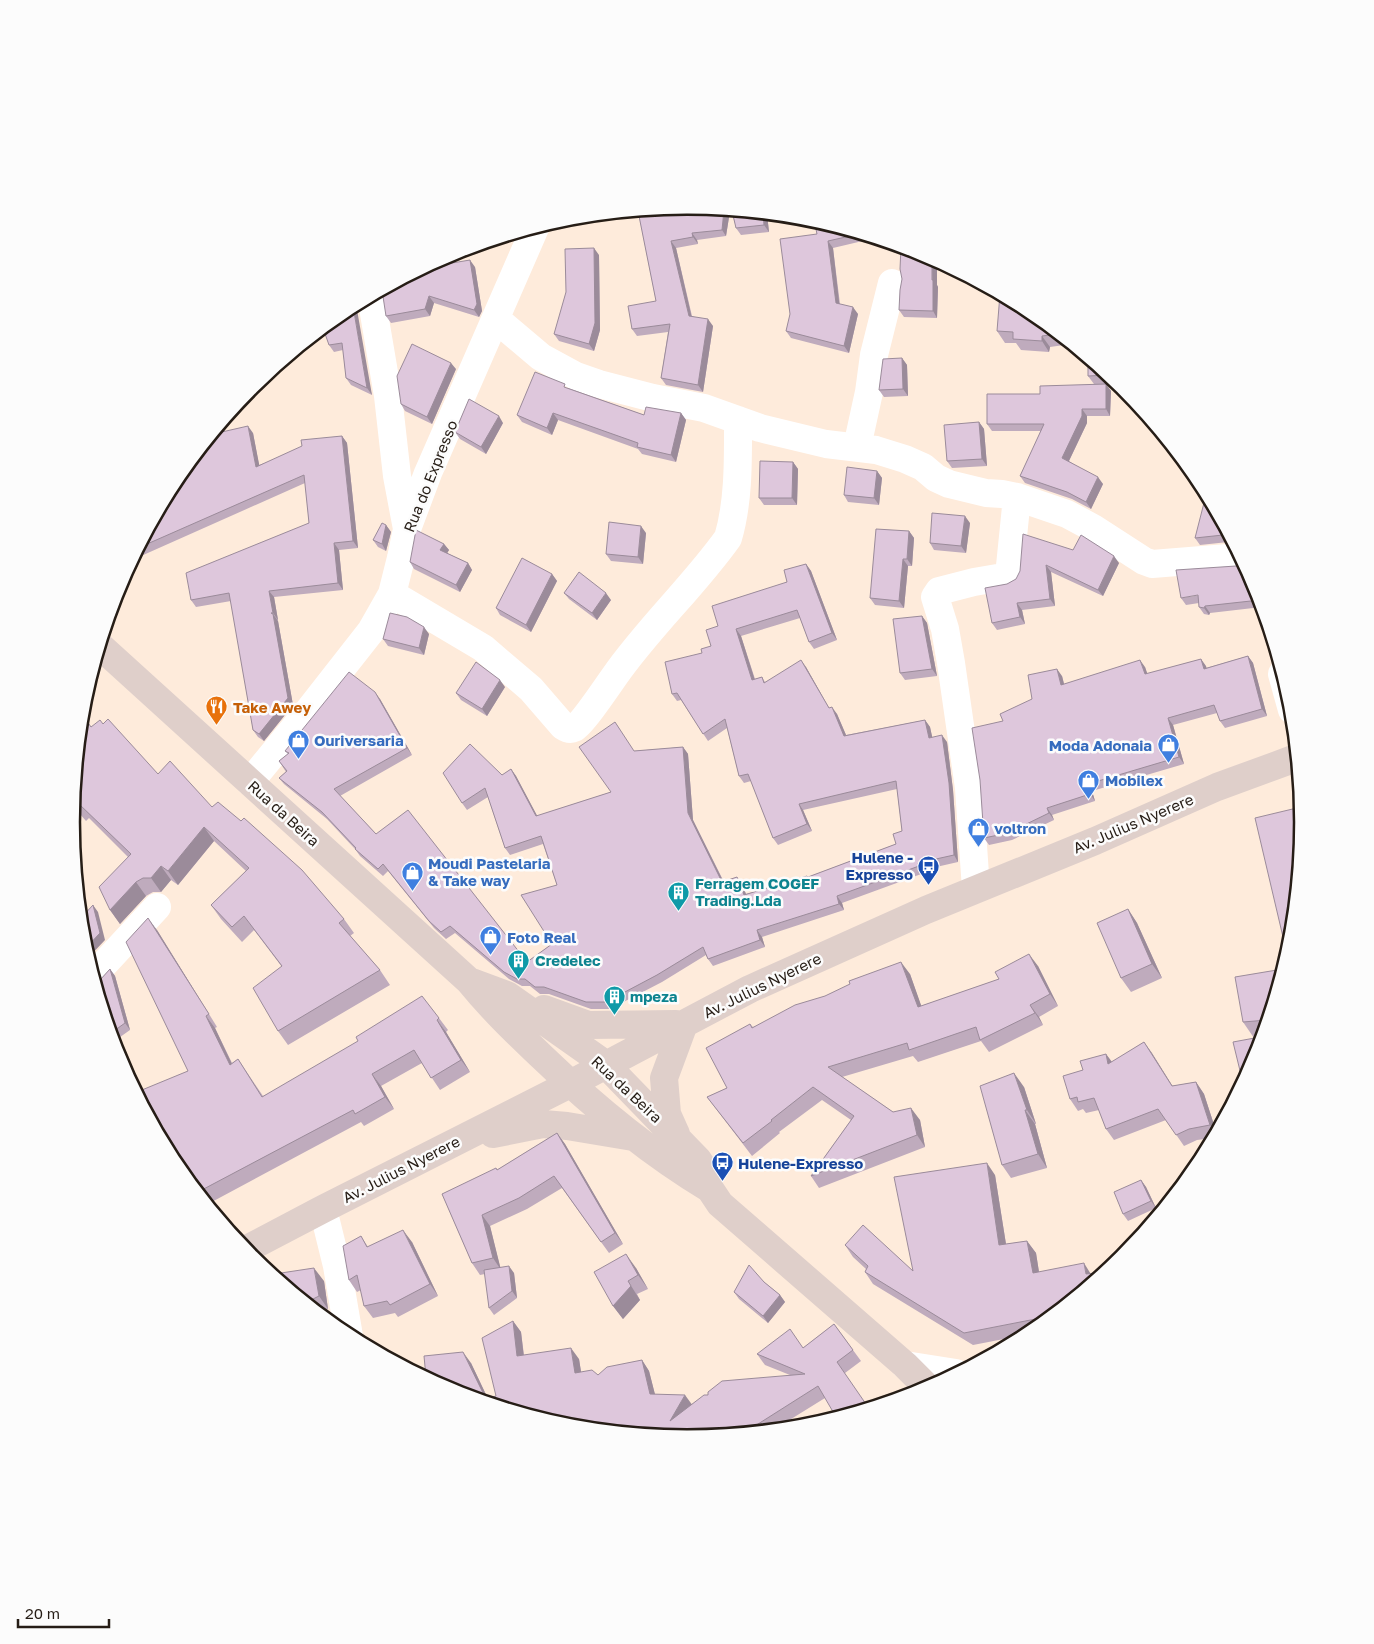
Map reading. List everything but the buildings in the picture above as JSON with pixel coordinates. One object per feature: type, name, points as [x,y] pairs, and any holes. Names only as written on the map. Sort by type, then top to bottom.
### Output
[{"type":"main road","name":"Rua da Beira","points":[[105,651],[469,981],[501,1018],[570,1084],[634,1137],[715,1197],[922,1382]]},
{"type":"main road","name":"Av. Julius Nyerere","points":[[253,1245],[570,1084],[750,989],[976,889],[1095,841],[1217,788],[1291,760]]},
{"type":"main road","name":"Rua da Beira","points":[[469,981],[508,996],[605,1064],[698,1160],[706,1172],[715,1197]]},
{"type":"main road","points":[[508,996],[588,1025],[684,1024],[664,1078],[667,1114],[679,1140]]},
{"type":"main road","points":[[446,1146],[504,1131],[543,1124],[634,1137]]},
{"type":"street","name":"Rua do Expresso","points":[[250,782],[371,631],[392,594],[402,558],[407,529],[428,473],[533,235]]},
{"type":"street","points":[[857,447],[869,392],[874,355],[892,283]]},
{"type":"street","points":[[372,303],[388,396],[397,476],[407,529]]},
{"type":"street","points":[[496,319],[541,356],[576,376],[653,398],[704,408],[760,428],[826,444],[876,450],[905,459],[923,467],[936,478],[949,484],[986,493],[1017,497],[1066,514],[1093,528],[1144,562],[1152,564],[1233,558]]},
{"type":"street","points":[[392,594],[483,648],[531,689],[563,726],[569,729],[575,728],[595,704],[623,664],[670,610],[728,538],[735,495],[738,420]]},
{"type":"street","points":[[976,889],[969,788],[945,629],[935,597],[939,591],[1009,576],[1017,497]]},
{"type":"street","points":[[99,970],[156,907]]},
{"type":"street","points":[[322,1209],[337,1266],[347,1325]]},
{"type":"street","points":[[905,1365],[944,1371]]},
{"type":"place","name":"Take Awey","points":[[217,726]]},
{"type":"place","name":"Ouriversaria","points":[[298,759]]},
{"type":"place","name":"Moda Adonaia","points":[[1168,764]]},
{"type":"place","name":"Mobilex","points":[[1089,799]]},
{"type":"place","name":"voltron","points":[[978,847]]},
{"type":"place","name":"Hulene - Expresso","points":[[929,885]]},
{"type":"place","name":"Moudi Pastelaria & Take way","points":[[412,891]]},
{"type":"place","name":"Ferragem COGEF Trading.Lda","points":[[679,911]]},
{"type":"place","name":"Foto Real","points":[[491,956]]},
{"type":"place","name":"Credelec","points":[[519,979]]},
{"type":"place","name":"mpeza","points":[[614,1015]]},
{"type":"place","name":"Hulene-Expresso","points":[[722,1182]]}]
